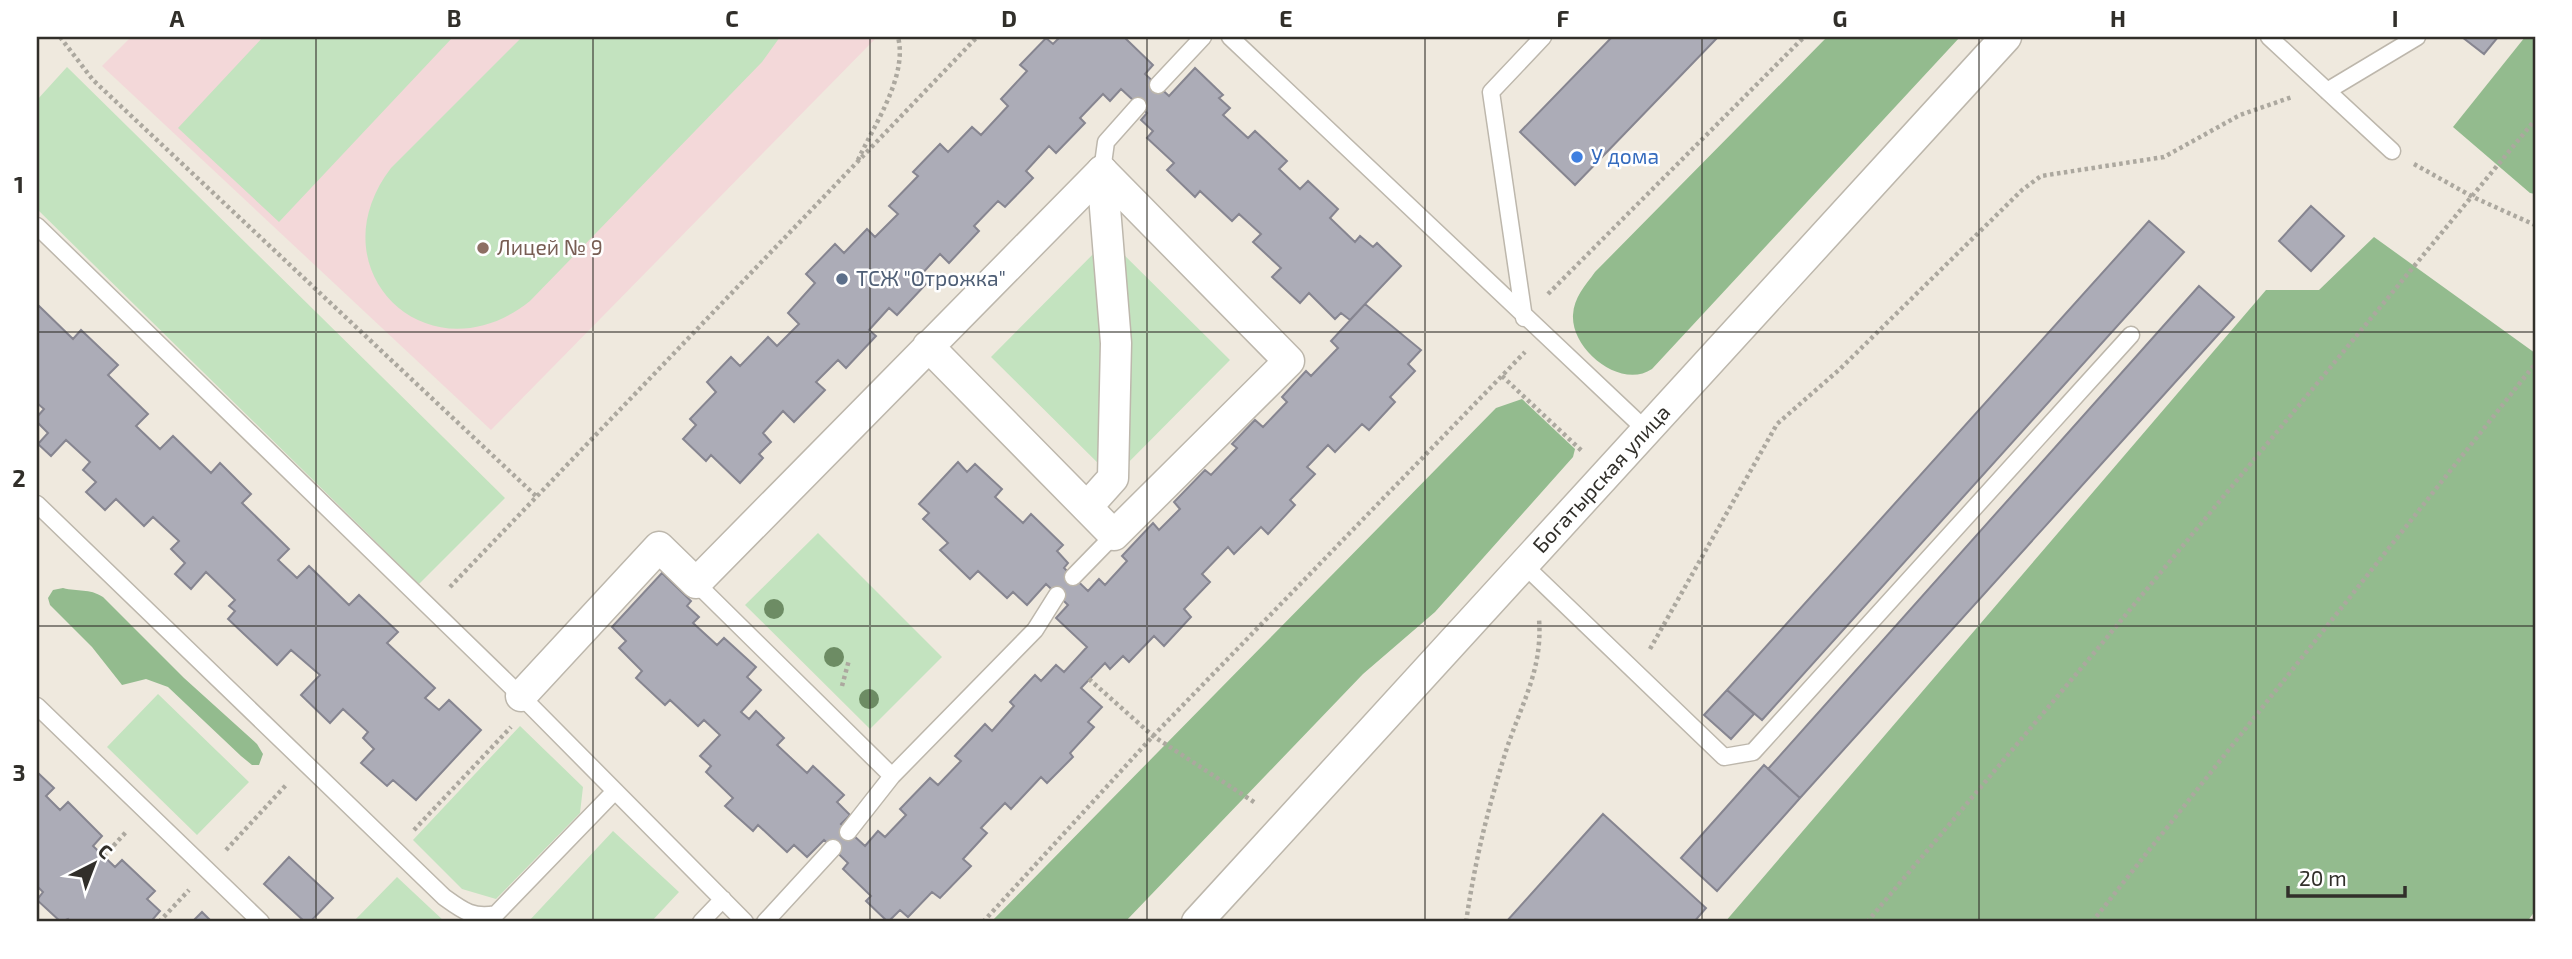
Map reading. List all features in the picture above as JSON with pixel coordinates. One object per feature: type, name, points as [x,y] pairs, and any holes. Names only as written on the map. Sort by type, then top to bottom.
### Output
[{"type":"street","name":"Богатырская улица","points":[[1197,922],[2006,37]]},
{"type":"street","points":[[928,346],[1114,535],[1289,361],[1102,171]]},
{"type":"street","points":[[526,701],[659,547],[696,583],[1102,171]]},
{"type":"street","points":[[1087,507],[1112,478],[1116,343],[1102,171]]},
{"type":"lane","points":[[1158,85],[1203,37]]},
{"type":"lane","points":[[1230,37],[1524,318],[1647,431]]},
{"type":"lane","points":[[1524,318],[1491,92],[1543,37]]},
{"type":"lane","points":[[2269,37],[2392,151]]},
{"type":"lane","points":[[2327,91],[2417,37]]},
{"type":"lane","points":[[1102,171],[1106,142],[1138,106]]},
{"type":"lane","points":[[37,226],[526,701],[745,922]]},
{"type":"lane","points":[[1524,565],[1724,757],[1754,752],[2132,335]]},
{"type":"lane","points":[[37,504],[395,851],[444,897],[467,914],[482,917],[496,914],[615,791]]},
{"type":"lane","points":[[1073,577],[1114,535]]},
{"type":"lane","points":[[696,583],[892,776]]},
{"type":"lane","points":[[848,832],[892,776],[1035,630],[1057,595]]},
{"type":"lane","points":[[37,706],[261,922]]},
{"type":"lane","points":[[765,922],[833,848]]},
{"type":"lane","points":[[701,922],[723,899]]},
{"type":"path","points":[[60,37],[93,80],[537,497]]},
{"type":"path","points":[[856,163],[890,93],[901,47],[898,37]]},
{"type":"path","points":[[429,608],[977,37]]},
{"type":"path","points":[[1524,318],[1804,37]]},
{"type":"path","points":[[1636,674],[1777,424],[1840,369],[2022,190],[2041,176],[2164,157],[2250,111],[2279,99],[2327,91]]},
{"type":"path","points":[[1867,922],[2535,120]]},
{"type":"path","points":[[2392,151],[2473,197],[2535,225]]},
{"type":"path","points":[[983,922],[1153,736],[1542,334]]},
{"type":"path","points":[[2092,922],[2535,364]]},
{"type":"path","points":[[1502,376],[1585,454]]},
{"type":"path","points":[[1466,922],[1475,855],[1519,713],[1535,679],[1541,644],[1539,617]]},
{"type":"path","points":[[1089,679],[1153,736],[1287,824]]},
{"type":"path","points":[[395,851],[526,701]]},
{"type":"path","points":[[159,922],[306,764]]},
{"type":"shaded area","name":"Лицей № 9","points":[[131,37],[877,37],[491,430],[102,66]]},
{"type":"green space","points":[[263,37],[453,37],[279,222],[178,128]]},
{"type":"green space","points":[[522,37],[780,37],[762,62],[530,301],[492,323],[455,329],[421,321],[393,303],[374,276],[366,243],[370,206],[391,168]]},
{"type":"green space","points":[[1827,37],[1960,37],[1652,369],[1640,374],[1626,374],[1600,363],[1580,341],[1575,328],[1574,309],[1584,287],[1595,272]]},
{"type":"green space","points":[[2525,37],[2535,37],[2535,194],[2530,193],[2453,127]]},
{"type":"green space","points":[[67,67],[505,498],[419,584],[37,209],[37,100]]},
{"type":"green space","points":[[2374,237],[2535,353],[2535,911],[2527,922],[1725,922],[2266,290],[2319,290]]},
{"type":"green space","points":[[1108,239],[1230,360],[1113,478],[991,357]]},
{"type":"green space","points":[[1522,399],[1575,449],[1573,457],[1435,612],[1363,674],[1125,922],[991,922],[1496,408]]},
{"type":"green space","points":[[818,533],[942,657],[870,729],[745,605]]},
{"type":"green space","points":[[63,588],[88,591],[103,597],[184,678],[257,744],[263,754],[259,765],[252,765],[241,756],[168,687],[146,679],[122,685],[92,647],[50,605],[48,598],[53,590]]},
{"type":"green space","points":[[158,694],[249,782],[197,835],[107,747]]},
{"type":"green space","points":[[520,726],[583,787],[580,813],[496,899],[462,889],[413,840]]},
{"type":"green space","points":[[613,831],[679,892],[651,922],[528,922]]},
{"type":"green space","points":[[397,877],[445,922],[353,922]]},
{"type":"building","points":[[1060,37],[1124,37],[1153,65],[1145,74],[1169,96],[1195,68],[1223,95],[1219,98],[1230,108],[1223,115],[1248,138],[1255,131],[1287,161],[1279,169],[1300,189],[1308,181],[1338,209],[1330,218],[1355,242],[1360,236],[1373,247],[1377,243],[1401,266],[1350,320],[1341,313],[1335,319],[1309,293],[1300,303],[1272,277],[1281,268],[1253,242],[1261,234],[1239,214],[1232,221],[1200,191],[1195,197],[1167,170],[1174,163],[1147,138],[1153,131],[1141,120],[1147,113],[1121,89],[1110,101],[1103,94],[1080,118],[1085,123],[1056,153],[1049,146],[1026,171],[1033,178],[1005,207],[998,201],[974,226],[979,231],[949,263],[940,254],[919,277],[926,284],[897,315],[889,308],[869,330],[876,336],[846,368],[838,360],[816,382],[825,390],[794,422],[783,411],[763,433],[771,442],[759,454],[763,458],[740,483],[711,455],[706,461],[683,439],[696,425],[690,419],[716,392],[707,382],[731,357],[740,366],[768,337],[777,346],[799,324],[788,313],[815,283],[806,274],[835,244],[844,253],[867,229],[875,237],[898,214],[889,206],[918,176],[913,172],[940,144],[948,152],[972,127],[981,135],[1008,106],[1001,99],[1027,71],[1020,65],[1046,38],[1053,44]]},
{"type":"building","points":[[1612,37],[1718,37],[1575,185],[1520,132]]},
{"type":"building","points":[[2462,37],[2498,37],[2484,54]]},
{"type":"building","points":[[2311,206],[2344,236],[2311,271],[2279,241]]},
{"type":"building","points":[[2149,221],[2184,252],[1762,720],[1727,690]]},
{"type":"building","points":[[2199,286],[2234,317],[1800,798],[1768,769]]},
{"type":"building","points":[[1365,304],[1421,350],[1408,364],[1415,371],[1390,397],[1395,402],[1369,430],[1362,424],[1335,452],[1328,445],[1307,467],[1315,474],[1290,500],[1295,505],[1268,534],[1261,527],[1234,554],[1228,547],[1202,574],[1210,582],[1184,609],[1191,617],[1164,646],[1154,636],[1129,662],[1123,656],[1110,669],[1105,663],[1081,688],[1102,707],[1088,722],[1094,727],[1070,753],[1073,757],[1047,783],[1041,777],[1011,809],[1005,803],[981,828],[987,833],[963,859],[971,866],[940,898],[932,892],[908,917],[900,910],[888,922],[866,901],[871,896],[843,869],[848,863],[824,840],[807,857],[794,845],[787,852],[758,825],[753,831],[725,806],[733,798],[706,772],[711,766],[700,756],[720,735],[704,720],[698,726],[670,700],[665,705],[636,678],[642,671],[619,648],[626,641],[612,627],[662,573],[691,601],[687,606],[699,617],[693,623],[717,645],[724,638],[756,667],[747,677],[761,690],[741,712],[749,719],[756,711],[784,738],[777,745],[807,773],[813,766],[844,795],[837,802],[850,815],[841,824],[865,846],[878,831],[885,837],[906,815],[900,809],[930,778],[938,785],[961,761],[955,756],[985,724],[992,731],[1014,706],[1010,702],[1035,675],[1041,681],[1056,665],[1064,672],[1087,647],[1056,618],[1068,605],[1046,584],[1027,605],[1013,592],[1007,598],[978,571],[970,579],[940,550],[948,543],[923,519],[929,513],[919,504],[958,462],[967,472],[975,464],[1002,489],[995,497],[1023,523],[1031,514],[1063,545],[1057,551],[1068,563],[1064,568],[1088,591],[1099,579],[1105,585],[1127,561],[1122,556],[1153,523],[1159,530],[1180,509],[1174,502],[1205,470],[1211,475],[1237,448],[1232,444],[1255,420],[1263,427],[1287,402],[1282,397],[1306,371],[1311,376],[1338,348],[1331,341]]},
{"type":"building","points":[[38,305],[73,339],[81,330],[118,365],[108,375],[148,414],[136,426],[160,449],[173,436],[211,473],[220,463],[251,494],[242,503],[289,549],[278,560],[297,578],[309,566],[349,605],[359,595],[398,632],[387,643],[435,688],[425,698],[439,710],[449,700],[481,730],[416,800],[393,780],[387,786],[361,763],[374,749],[363,738],[368,732],[343,709],[330,723],[301,695],[320,675],[291,650],[277,665],[228,619],[235,611],[229,606],[235,600],[206,572],[191,589],[175,574],[185,563],[171,549],[179,541],[153,517],[144,526],[116,499],[105,510],[86,492],[96,482],[83,470],[90,462],[66,440],[51,456],[38,444],[48,433],[37,422],[37,417],[44,409],[37,403]]},
{"type":"building","points":[[1727,690],[1754,714],[1731,739],[1704,715]]},
{"type":"building","points":[[1764,765],[1800,798],[1717,891],[1681,858]]},
{"type":"building","points":[[37,772],[54,788],[46,796],[60,810],[68,802],[102,836],[93,846],[115,867],[122,860],[155,891],[147,899],[160,911],[153,919],[157,922],[71,922],[68,919],[61,922],[37,900],[43,892],[37,886]]},
{"type":"building","points":[[1603,814],[1706,908],[1694,922],[1506,922]]},
{"type":"building","points":[[289,857],[333,898],[310,922],[305,922],[264,884]]},
{"type":"building","points":[[202,912],[212,922],[192,922]]},
{"type":"place","name":"У дома","points":[[1577,157]]},
{"type":"place","name":"Лицей № 9","points":[[483,248]]},
{"type":"place","name":"ТСЖ \"Отрожка\"","points":[[842,279]]}]
